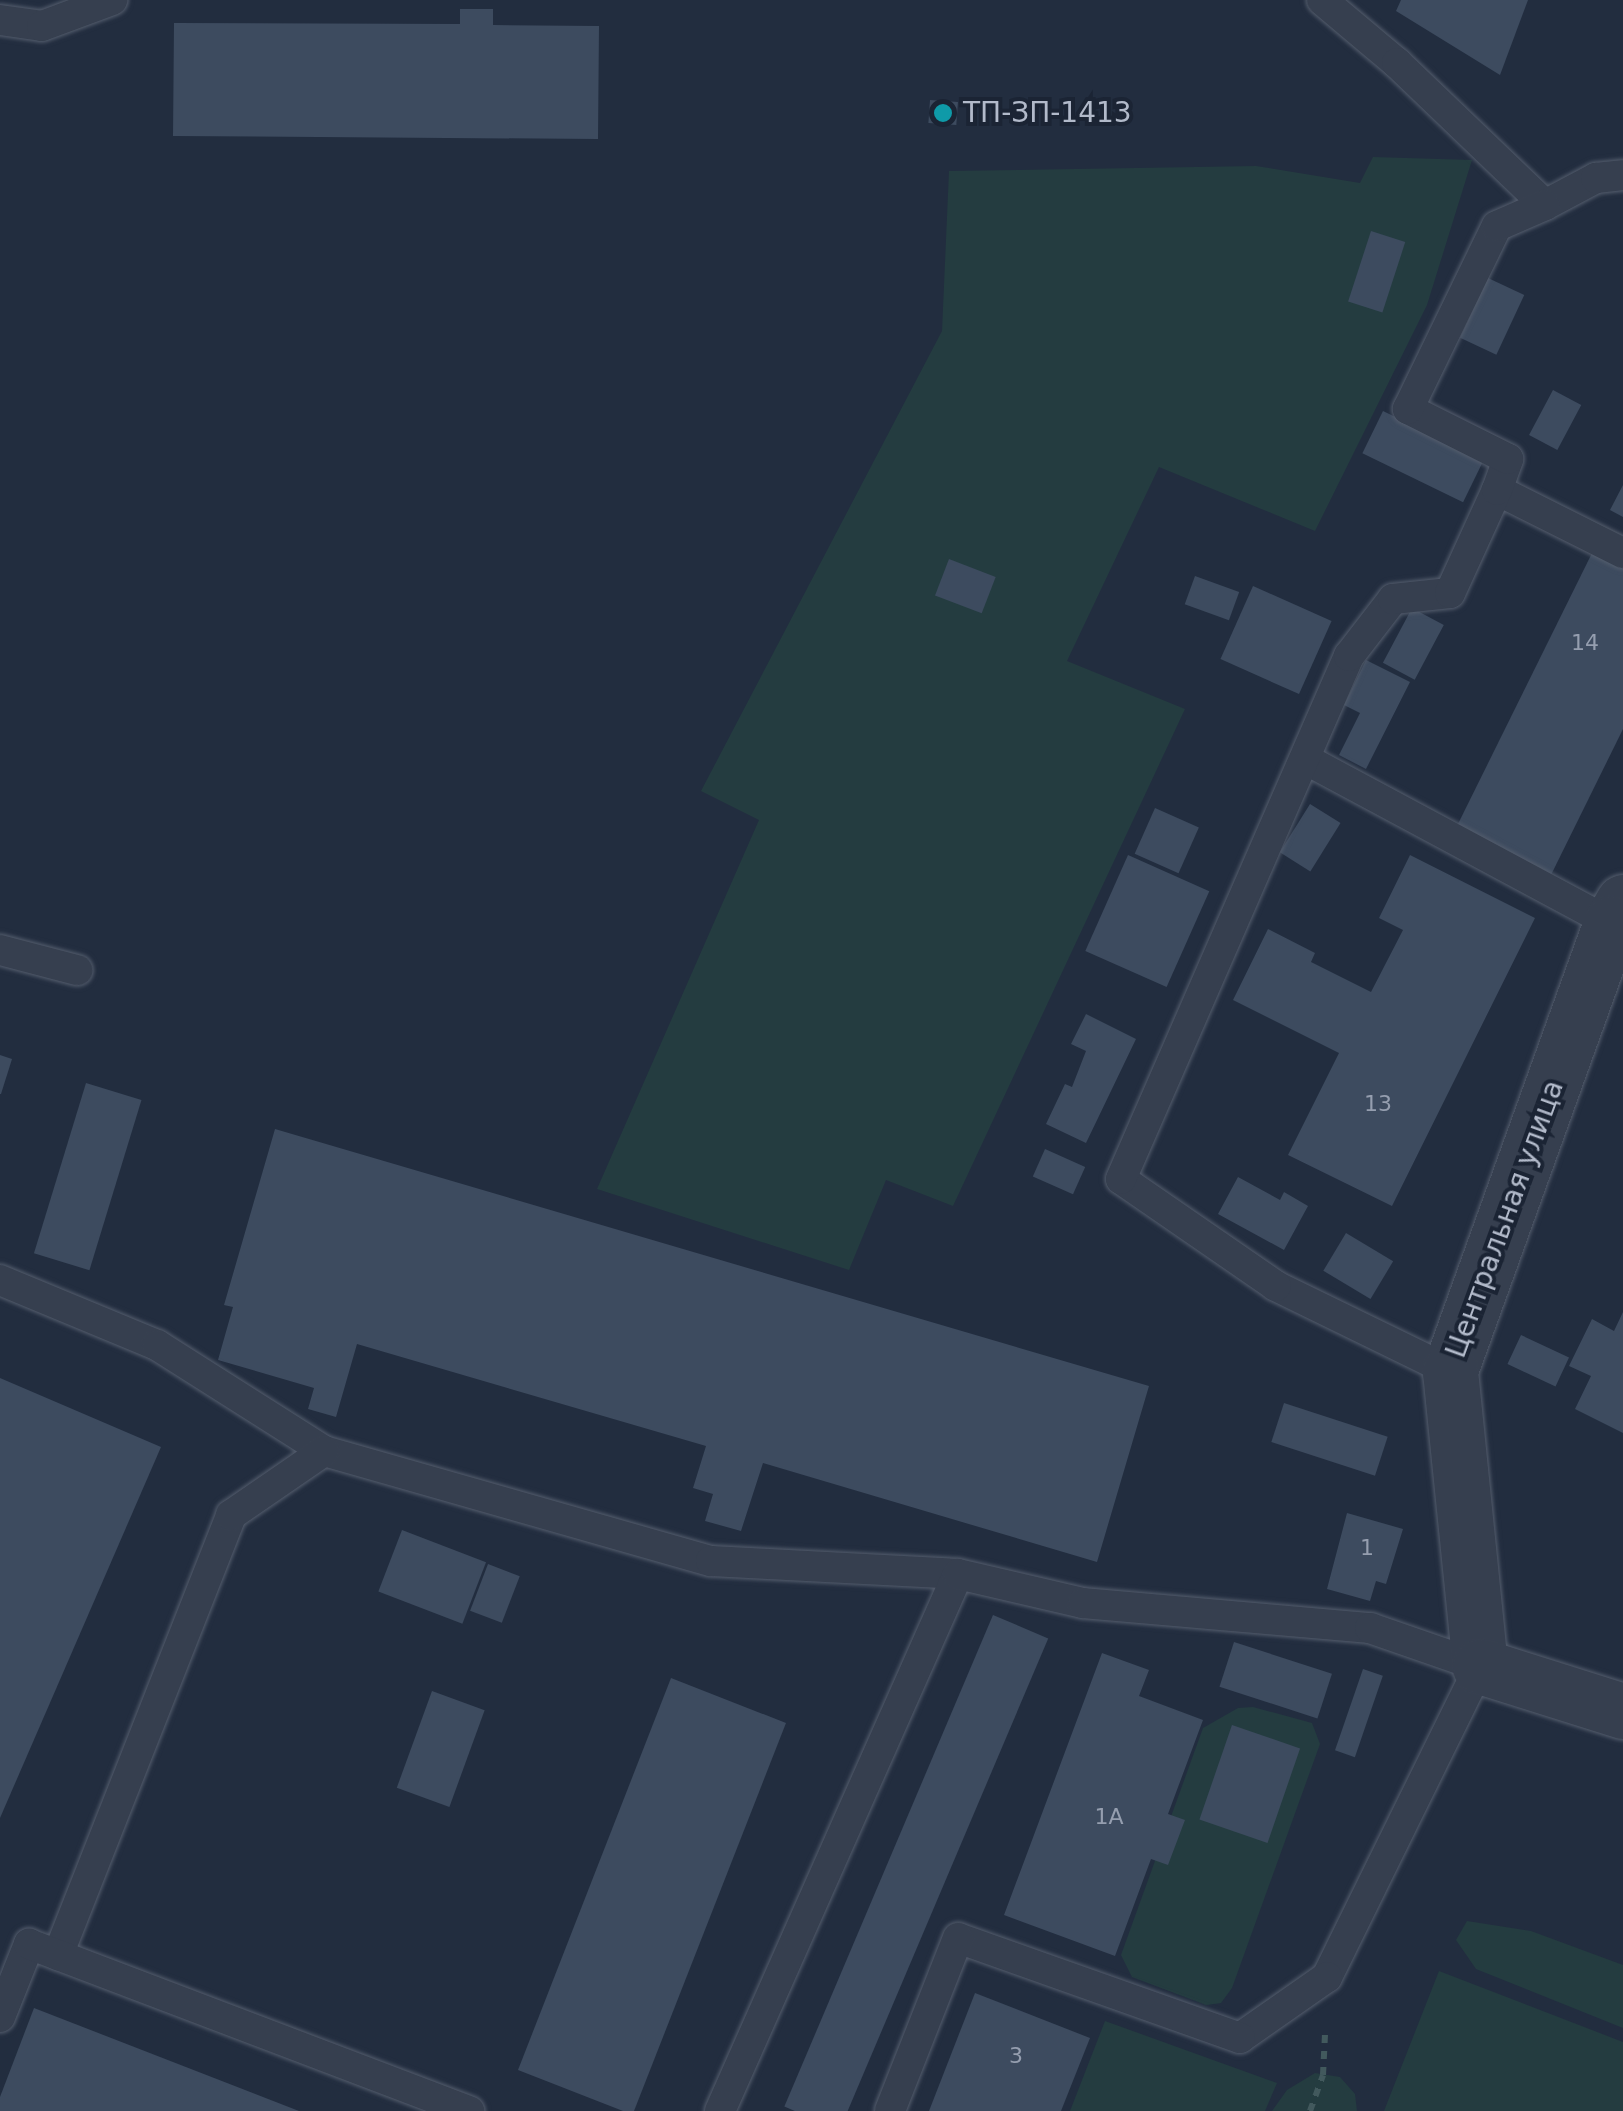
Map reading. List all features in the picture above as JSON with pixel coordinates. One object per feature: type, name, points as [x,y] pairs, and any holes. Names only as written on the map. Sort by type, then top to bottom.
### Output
[{"type":"street","name":"Центральная улица","points":[[1480,1666],[1450,1371],[1617,912]]},
{"type":"street","points":[[1480,1666],[1623,1711]]},
{"type":"lane","points":[[0,20],[42,26],[112,0]]},
{"type":"lane","points":[[1322,0],[1397,63],[1545,206]]},
{"type":"lane","points":[[1450,1371],[1276,1286],[1122,1179],[1349,656],[1393,599],[1450,593],[1498,490],[1508,459],[1408,410],[1498,226],[1596,178],[1623,175]]},
{"type":"lane","points":[[1498,490],[1623,553]]},
{"type":"lane","points":[[1305,759],[1617,912]]},
{"type":"lane","points":[[0,950],[77,970]]},
{"type":"lane","points":[[0,1280],[156,1346],[324,1452],[711,1561],[958,1574],[1083,1602],[1370,1628],[1480,1666],[1327,1978],[1240,2038],[958,1938],[890,2111]]},
{"type":"lane","points":[[58,1955],[231,1515],[324,1452]]},
{"type":"lane","points":[[720,2111],[958,1574]]},
{"type":"lane","points":[[0,2016],[29,1944],[469,2111]]},
{"type":"path","points":[[1310,2111],[1323,2075],[1327,1978]]},
{"type":"green space","points":[[1373,157],[1472,160],[1427,305],[1315,531],[1159,467],[1067,661],[1185,709],[953,1206],[886,1180],[849,1270],[597,1189],[759,820],[701,791],[942,331],[949,171],[1256,166],[1360,183]]},
{"type":"green space","points":[[1253,1707],[1312,1723],[1320,1744],[1232,1988],[1221,2003],[1206,2005],[1132,1977],[1121,1955],[1203,1728],[1238,1708]]},
{"type":"green space","points":[[1467,1921],[1531,1931],[1623,1965],[1623,2028],[1476,1969],[1456,1940]]},
{"type":"green space","points":[[1439,1971],[1623,2042],[1623,2111],[1384,2111]]},
{"type":"green space","points":[[1105,2021],[1277,2083],[1265,2111],[1070,2111]]},
{"type":"green space","points":[[1315,2073],[1340,2077],[1355,2094],[1357,2111],[1272,2111],[1287,2090]]},
{"type":"building","points":[[1401,0],[1528,0],[1500,75],[1396,11]]},
{"type":"building","points":[[460,9],[493,9],[493,25],[599,26],[598,139],[173,136],[174,23],[460,24]]},
{"type":"building","name":"ТП-ЗП-1413","points":[[930,100],[958,102],[956,125],[928,123]]},
{"type":"building","points":[[1371,231],[1405,242],[1382,313],[1348,301]]},
{"type":"building","points":[[1488,278],[1524,295],[1496,355],[1460,338]]},
{"type":"building","points":[[1553,390],[1581,405],[1557,450],[1529,435]]},
{"type":"building","points":[[1383,411],[1484,460],[1463,502],[1362,453]]},
{"type":"building","points":[[1623,485],[1623,517],[1610,510]]},
{"type":"building","points":[[1596,545],[1623,558],[1623,729],[1550,877],[1455,830]]},
{"type":"building","points":[[949,559],[996,577],[982,613],[935,595]]},
{"type":"building","points":[[1195,576],[1239,592],[1229,620],[1185,604]]},
{"type":"building","points":[[1253,586],[1332,621],[1299,694],[1220,659]]},
{"type":"building","points":[[1412,608],[1444,625],[1415,680],[1383,663]]},
{"type":"building","points":[[1366,660],[1410,682],[1366,769],[1339,755],[1360,713],[1344,705]]},
{"type":"building","points":[[1310,804],[1341,823],[1310,871],[1280,852]]},
{"type":"building","points":[[1155,808],[1199,828],[1179,873],[1135,854]]},
{"type":"building","points":[[1128,855],[1209,891],[1167,987],[1085,951]]},
{"type":"building","points":[[1410,855],[1535,918],[1392,1206],[1288,1155],[1339,1053],[1233,1000],[1268,929],[1315,953],[1311,962],[1371,992],[1403,930],[1379,918]]},
{"type":"building","points":[[1086,1014],[1136,1039],[1086,1143],[1046,1124],[1065,1084],[1072,1087],[1086,1051],[1071,1044]]},
{"type":"building","points":[[0,1055],[12,1059],[1,1094],[0,1094]]},
{"type":"building","points":[[86,1083],[141,1100],[89,1270],[34,1253]]},
{"type":"building","points":[[275,1129],[1149,1386],[1097,1562],[763,1463],[741,1531],[705,1521],[713,1494],[693,1488],[706,1446],[357,1344],[336,1417],[308,1409],[314,1388],[218,1360],[233,1307],[224,1305]]},
{"type":"building","points":[[1045,1149],[1085,1167],[1073,1194],[1033,1176]]},
{"type":"building","points":[[1238,1177],[1280,1200],[1284,1192],[1308,1206],[1284,1250],[1218,1214]]},
{"type":"building","points":[[1346,1233],[1393,1261],[1370,1299],[1323,1271]]},
{"type":"building","points":[[1623,1312],[1623,1433],[1575,1409],[1591,1376],[1569,1366],[1592,1319],[1614,1331]]},
{"type":"building","points":[[1521,1335],[1569,1357],[1556,1386],[1507,1364]]},
{"type":"building","points":[[0,1378],[161,1447],[0,1818]]},
{"type":"building","points":[[1284,1403],[1388,1437],[1375,1476],[1271,1442]]},
{"type":"building","points":[[1347,1513],[1403,1529],[1386,1584],[1376,1581],[1370,1601],[1327,1589]]},
{"type":"building","points":[[402,1530],[486,1562],[462,1624],[378,1592]]},
{"type":"building","points":[[488,1564],[520,1576],[502,1623],[470,1611]]},
{"type":"building","points":[[993,1615],[1048,1638],[848,2111],[795,2111],[784,2107]]},
{"type":"building","points":[[1234,1642],[1332,1674],[1317,1719],[1219,1687]]},
{"type":"building","points":[[1102,1653],[1149,1670],[1139,1696],[1203,1720],[1168,1814],[1185,1820],[1168,1865],[1151,1859],[1115,1956],[1004,1915]]},
{"type":"building","points":[[1363,1669],[1383,1676],[1355,1757],[1335,1750]]},
{"type":"building","points":[[671,1678],[786,1723],[634,2111],[623,2111],[518,2070]]},
{"type":"building","points":[[432,1691],[485,1710],[449,1807],[397,1788]]},
{"type":"building","points":[[1232,1725],[1300,1748],[1268,1843],[1199,1820]]},
{"type":"building","points":[[975,1993],[1090,2038],[1061,2111],[929,2111]]},
{"type":"building","points":[[34,2008],[299,2111],[0,2111],[0,2097]]},
{"type":"place","name":"ТП-ЗП-1413","points":[[943,113]]}]
